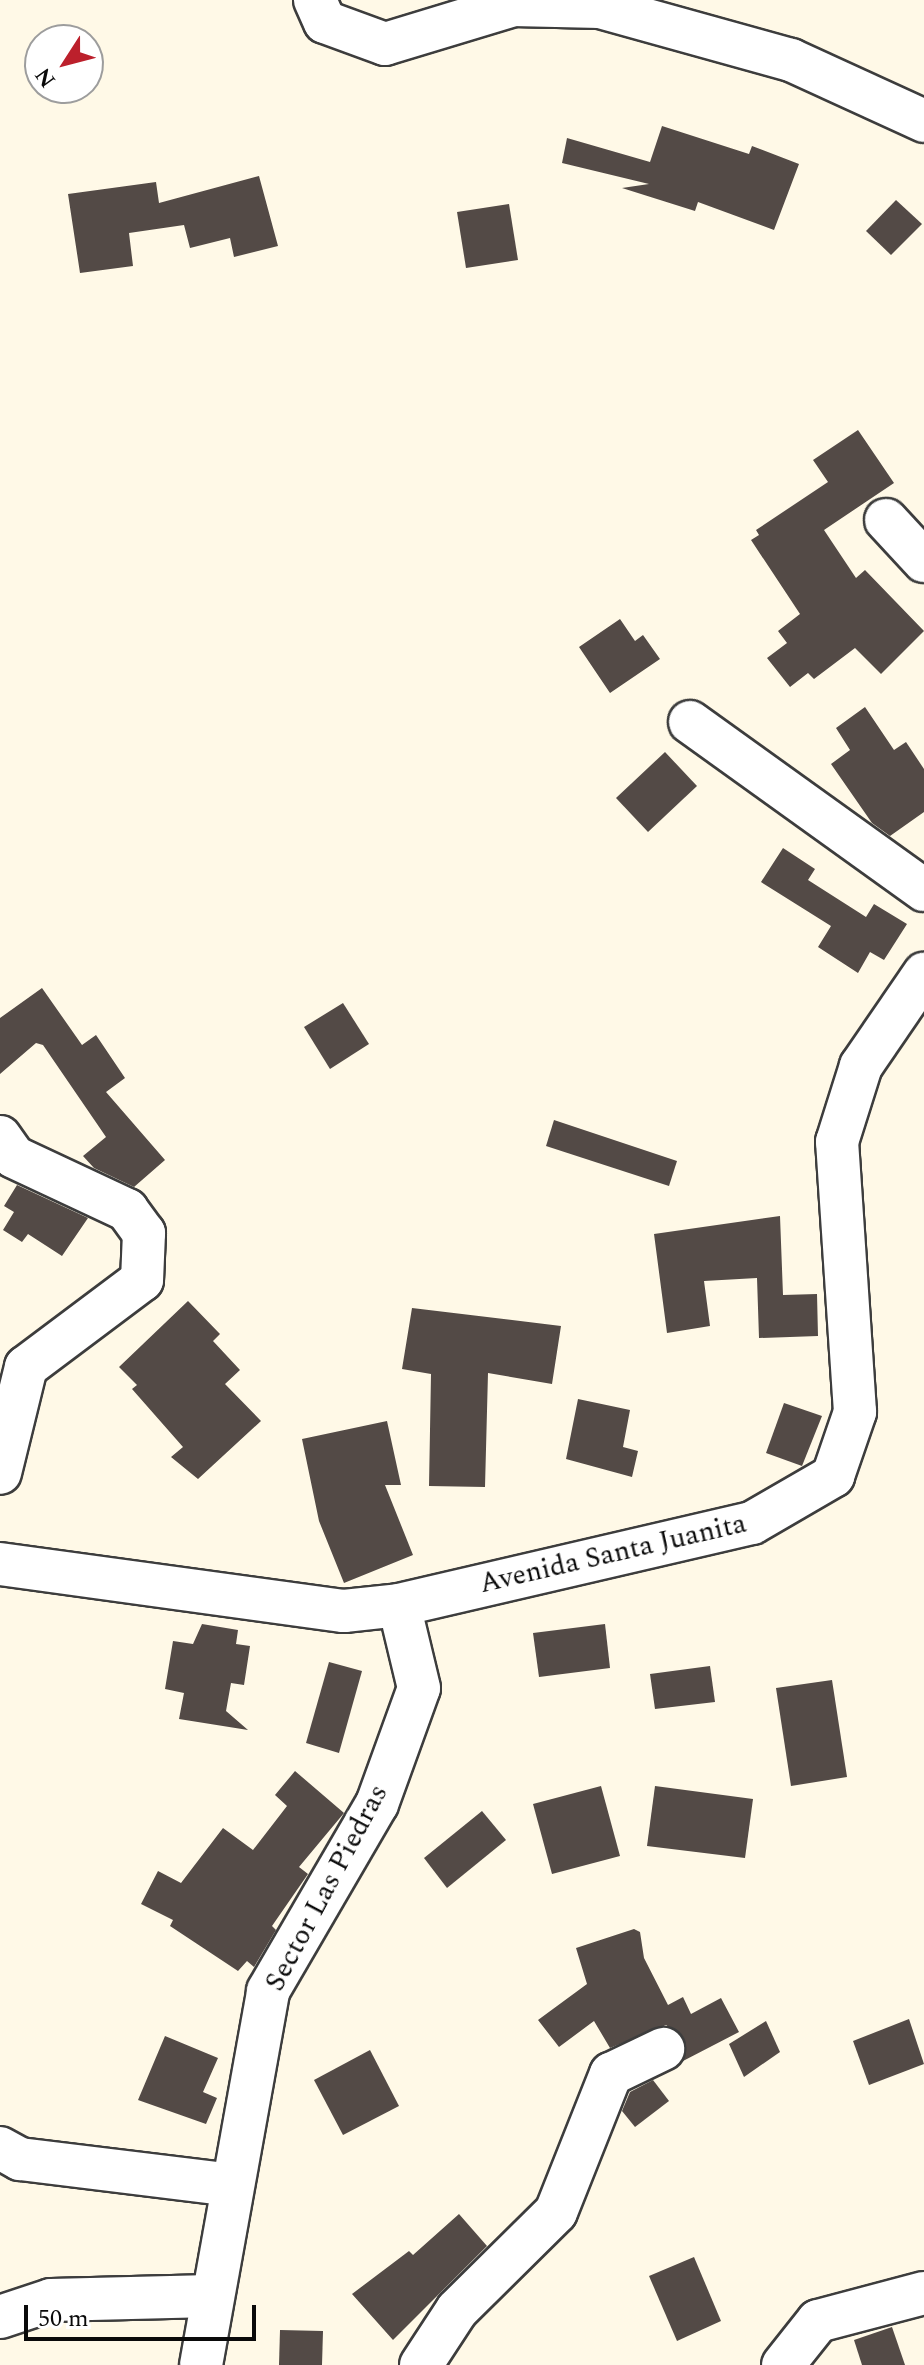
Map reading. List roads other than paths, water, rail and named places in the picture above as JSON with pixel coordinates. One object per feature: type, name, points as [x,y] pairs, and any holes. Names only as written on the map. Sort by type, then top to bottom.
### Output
[{"type":"street","points":[[315,0],[325,22],[385,44],[513,5],[600,7],[791,60],[924,121]]},
{"type":"street","points":[[886,520],[924,561]]},
{"type":"street","points":[[690,722],[924,890]]},
{"type":"street","name":"Avenida Santa Juanita","points":[[0,1564],[344,1611],[399,1605],[752,1523],[833,1476],[855,1412],[837,1142],[861,1066],[924,974]]},
{"type":"street","points":[[0,1137],[14,1157],[127,1210],[144,1233],[142,1280],[26,1367],[0,1473]]},
{"type":"street","name":"Sector Las Piedras","points":[[201,2365],[268,1991],[377,1804],[419,1688],[399,1605]]},
{"type":"street","points":[[421,2365],[457,2310],[556,2212],[611,2074],[663,2049]]},
{"type":"street","points":[[0,2148],[20,2159],[231,2185]]},
{"type":"street","points":[[783,2365],[818,2321],[924,2293]]},
{"type":"street","points":[[0,2317],[51,2300],[211,2296]]}]
